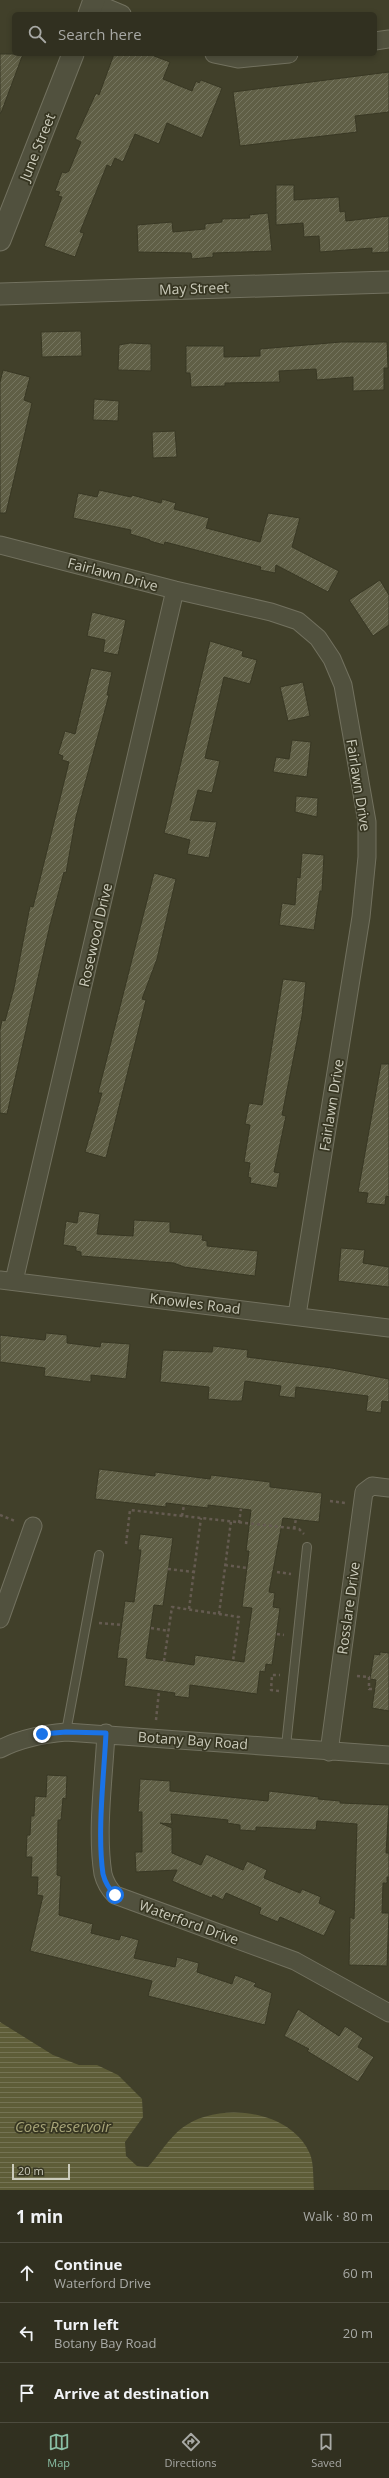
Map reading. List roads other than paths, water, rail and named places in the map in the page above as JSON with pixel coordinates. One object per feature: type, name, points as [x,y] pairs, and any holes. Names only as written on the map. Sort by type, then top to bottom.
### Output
[{"type":"street","points":[[92,5],[115,12]]},
{"type":"street","points":[[377,41],[389,39]]},
{"type":"street","name":"June Street","points":[[0,240],[73,56]]},
{"type":"street","points":[[224,56],[238,59],[269,56]]},
{"type":"street","name":"May Street","points":[[0,294],[389,282]]},
{"type":"street","name":"Fairlawn Drive","points":[[0,545],[176,590],[271,612],[298,621],[318,638],[332,659],[343,685],[367,822],[367,857],[362,917],[297,1315]]},
{"type":"street","name":"Rosewood Drive","points":[[7,1280],[176,590]]},
{"type":"street","name":"Knowles Road","points":[[7,1280],[297,1315],[389,1328]]},
{"type":"street","name":"Rosslare Drive","points":[[329,1752],[364,1492],[372,1486],[389,1488]]},
{"type":"street","points":[[0,1619],[33,1526]]},
{"type":"street","name":"Botany Bay Road","points":[[0,1749],[11,1743],[42,1734],[66,1732],[106,1733],[286,1746],[329,1752],[389,1755]]},
{"type":"street","name":"Waterford Drive","points":[[106,1733],[102,1823],[103,1874],[108,1889],[115,1895],[296,1961],[389,2013]]},
{"type":"lane","points":[[286,1746],[307,1547]]},
{"type":"lane","points":[[66,1732],[99,1555]]},
{"type":"water","name":"Coes Reservoir","points":[[0,2022],[53,2055],[79,2065],[97,2065],[118,2075],[142,2099],[143,2117],[125,2142],[126,2156],[137,2166],[148,2167],[177,2132],[197,2120],[214,2114],[233,2112],[252,2114],[270,2119],[287,2127],[300,2139],[310,2154],[313,2167],[314,2190],[0,2190]]}]
